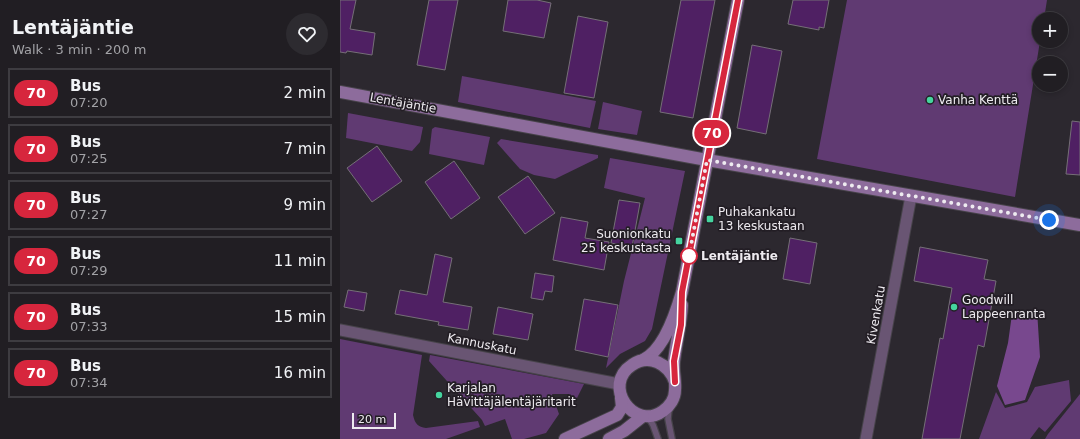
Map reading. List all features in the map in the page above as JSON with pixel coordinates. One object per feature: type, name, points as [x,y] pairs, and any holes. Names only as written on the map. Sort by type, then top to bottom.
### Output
[{"type":"street","points":[[565,439],[617,415],[622,407],[619,384],[621,377],[630,366],[652,355],[661,342],[676,310],[682,292],[738,0]]},
{"type":"street","name":"Lentäjäntie","points":[[340,92],[707,160],[1080,225]]},
{"type":"street","name":"Kivenkatu","points":[[866,439],[911,196]]},
{"type":"street","points":[[609,439],[624,432],[645,416],[657,414],[670,404],[675,390],[674,366],[681,325],[682,292]]},
{"type":"street","name":"Kannuskatu","points":[[340,330],[619,384]]},
{"type":"street","points":[[643,360],[657,361],[663,365],[675,382]]},
{"type":"street","points":[[621,398],[630,410],[645,416]]},
{"type":"lane","points":[[670,404],[668,419],[672,439]]},
{"type":"lane","points":[[645,416],[653,424],[658,439]]},
{"type":"shaded area","name":"Vanha Kenttä","points":[[847,0],[1047,0],[1045,12],[1032,12],[1032,48],[1039,48],[1038,56],[1032,56],[1032,91],[1015,197],[817,159]]},
{"type":"shaded area","points":[[462,76],[596,101],[590,128],[458,102]]},
{"type":"shaded area","points":[[603,102],[642,111],[637,135],[598,129]]},
{"type":"shaded area","points":[[348,113],[423,127],[420,142],[412,151],[346,138]]},
{"type":"shaded area","points":[[435,127],[490,137],[484,165],[429,154],[432,129]]},
{"type":"shaded area","points":[[501,139],[598,155],[598,158],[555,179],[534,175],[520,169],[497,143]]},
{"type":"shaded area","points":[[610,158],[685,171],[652,329],[645,341],[620,354],[606,368],[624,281],[645,198],[604,188]]},
{"type":"shaded area","points":[[1037,310],[1040,357],[1025,400],[1005,405],[997,386],[1008,343],[1012,314]]},
{"type":"shaded area","points":[[340,339],[422,355],[413,415],[419,426],[426,428],[478,421],[480,427],[446,439],[340,439]]},
{"type":"shaded area","points":[[430,355],[584,384],[574,404],[571,403],[569,394],[552,394],[559,414],[546,433],[524,439],[512,439],[505,419],[485,426],[482,420],[429,361]]},
{"type":"shaded area","points":[[1069,380],[1071,401],[1045,432],[1039,427],[1030,439],[979,439],[996,392],[1005,408],[1027,402],[1035,387]]},
{"type":"shaded area","points":[[1080,394],[1080,439],[1045,439],[1048,434]]},
{"type":"building","points":[[340,0],[356,0],[350,29],[375,33],[372,55],[347,51],[346,53],[340,52]]},
{"type":"building","points":[[429,0],[458,0],[445,70],[417,65]]},
{"type":"building","points":[[508,0],[537,0],[551,3],[544,38],[503,31]]},
{"type":"building","points":[[681,0],[715,0],[693,118],[660,112]]},
{"type":"building","points":[[793,0],[829,0],[824,28],[819,27],[819,30],[788,24]]},
{"type":"building","points":[[578,16],[608,22],[594,98],[564,93]]},
{"type":"building","points":[[752,45],[782,51],[766,134],[737,128]]},
{"type":"building","points":[[1072,121],[1080,122],[1080,175],[1066,174]]},
{"type":"building","points":[[377,146],[402,181],[372,202],[347,168]]},
{"type":"building","points":[[454,161],[480,198],[451,219],[425,182]]},
{"type":"building","points":[[528,176],[555,213],[525,234],[498,197]]},
{"type":"building","points":[[619,200],[640,203],[632,247],[611,243]]},
{"type":"building","points":[[561,217],[588,222],[585,238],[609,242],[604,270],[553,260]]},
{"type":"building","points":[[790,238],[817,243],[810,284],[783,279]]},
{"type":"building","points":[[920,247],[988,260],[984,279],[996,281],[984,347],[978,345],[960,439],[922,439],[940,338],[943,339],[952,288],[914,281]]},
{"type":"building","points":[[435,254],[452,258],[443,302],[472,307],[468,330],[438,325],[439,322],[395,314],[400,290],[427,295]]},
{"type":"building","points":[[535,273],[554,276],[552,292],[545,291],[543,300],[531,298]]},
{"type":"building","points":[[348,290],[367,293],[364,311],[344,307]]},
{"type":"building","points":[[584,299],[618,305],[608,357],[575,350]]},
{"type":"building","points":[[498,307],[533,314],[528,340],[493,334]]},
{"type":"bus line","name":"70","points":[[675,382],[674,361],[681,325],[682,292],[738,0]]},
{"type":"place","name":"Vanha Kenttä","points":[[930,100]]},
{"type":"place","name":"Puhakankatu 13 keskustaan","points":[[710,219]]},
{"type":"place","name":"Suonionkatu 25 keskustasta","points":[[679,241]]},
{"type":"place","name":"Lentäjäntie","points":[[689,256]]},
{"type":"place","name":"Goodwill Lappeenranta","points":[[954,307]]},
{"type":"place","name":"Karjalan Hävittäjälentäjäritarit","points":[[439,395]]},
{"type":"route","points":[[689,256],[707,160],[1049,220]]}]
